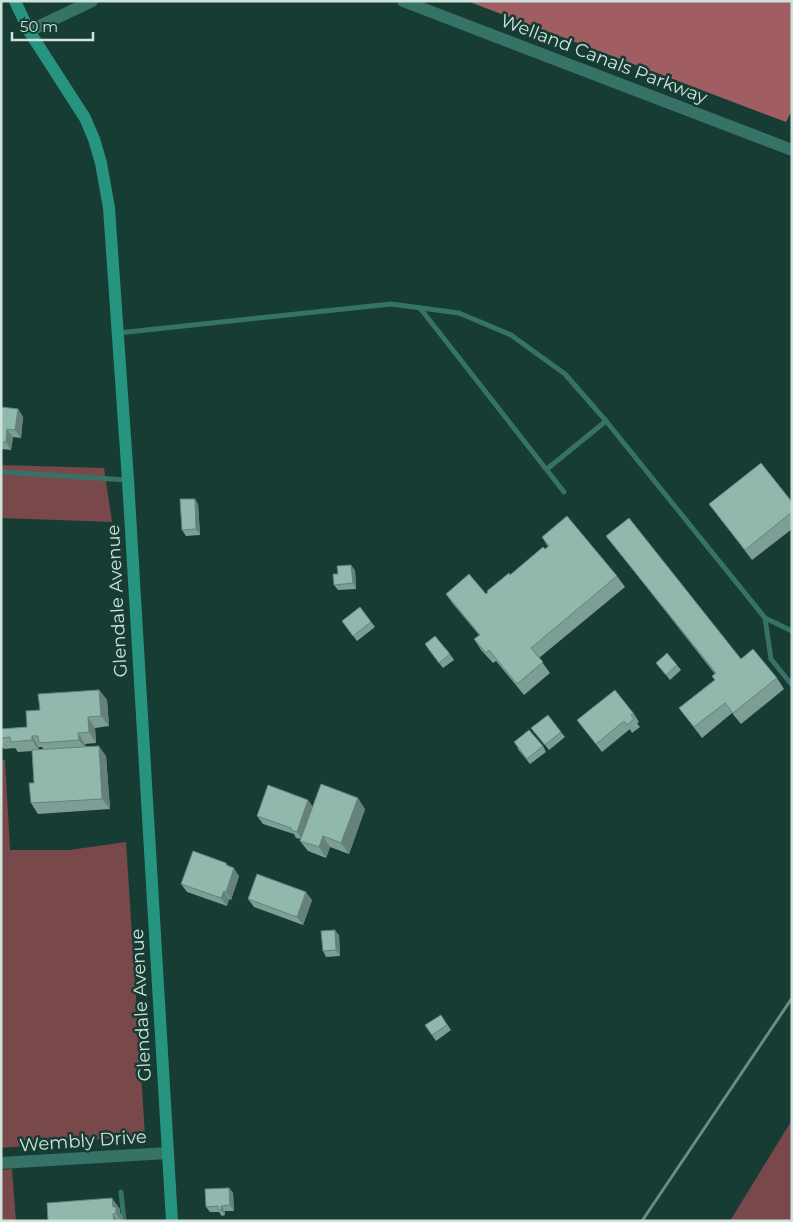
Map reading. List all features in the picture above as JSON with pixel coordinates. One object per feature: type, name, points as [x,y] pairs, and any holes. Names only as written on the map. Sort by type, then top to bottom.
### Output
[{"type":"main road","name":"Glendale Avenue","points":[[15,1],[29,31],[85,118],[101,163],[109,208],[128,480],[172,1221]]},
{"type":"street","points":[[29,31],[92,1]]},
{"type":"street","name":"Welland Canals Parkway","points":[[403,1],[792,150]]},
{"type":"street","name":"Wembly Drive","points":[[1,1163],[167,1153]]},
{"type":"lane","points":[[118,333],[391,304],[459,313],[511,335],[565,374],[606,421],[765,618],[792,631]]},
{"type":"lane","points":[[420,308],[564,492]]},
{"type":"lane","points":[[547,469],[606,421]]},
{"type":"lane","points":[[1,472],[128,480]]},
{"type":"lane","points":[[765,618],[771,659],[792,685]]},
{"type":"lane","points":[[120,1192],[124,1221]]},
{"type":"shaded area","points":[[467,1],[792,1],[792,110],[786,122]]},
{"type":"shaded area","points":[[1,465],[104,468],[112,522],[1,518]]},
{"type":"shaded area","points":[[1,760],[5,760],[10,850],[69,850],[126,842],[145,1135],[1,1148]]},
{"type":"shaded area","points":[[792,1120],[792,1221],[730,1221]]},
{"type":"shaded area","points":[[12,1169],[16,1221],[1,1221],[1,1170]]},
{"type":"building","points":[[1,407],[18,409],[15,430],[7,429],[6,442],[1,442]]},
{"type":"building","points":[[761,463],[792,502],[792,512],[745,550],[709,504]]},
{"type":"building","points":[[180,499],[195,499],[196,529],[182,530]]},
{"type":"building","points":[[567,516],[617,576],[531,648],[543,662],[517,684],[489,650],[486,653],[474,639],[480,635],[446,594],[469,574],[486,594],[487,591],[509,573],[510,575],[543,547],[545,549],[549,546],[542,537]]},
{"type":"building","points":[[629,518],[741,659],[753,649],[777,678],[733,713],[725,703],[694,727],[679,708],[715,680],[712,676],[716,673],[606,536]]},
{"type":"building","points":[[351,565],[353,583],[334,585],[333,574],[338,574],[337,566]]},
{"type":"building","points":[[360,607],[371,622],[353,636],[342,621]]},
{"type":"building","points":[[435,636],[450,654],[439,663],[425,644]]},
{"type":"building","points":[[667,653],[677,665],[666,675],[656,663]]},
{"type":"building","points":[[99,690],[101,716],[88,717],[89,732],[78,733],[79,740],[39,743],[38,736],[32,736],[32,740],[11,742],[10,737],[1,738],[1,729],[27,727],[26,711],[40,710],[38,694]]},
{"type":"building","points":[[615,690],[634,714],[631,715],[634,719],[627,725],[624,721],[596,744],[577,720]]},
{"type":"building","points":[[548,715],[561,732],[545,745],[531,728]]},
{"type":"building","points":[[529,730],[543,746],[527,759],[514,742]]},
{"type":"building","points":[[99,746],[102,799],[31,803],[29,783],[34,783],[32,750]]},
{"type":"building","points":[[321,784],[358,798],[341,843],[323,836],[319,847],[300,841]]},
{"type":"building","points":[[268,785],[308,800],[297,832],[257,816]]},
{"type":"building","points":[[193,851],[226,863],[226,865],[234,868],[226,892],[224,891],[221,898],[181,884]]},
{"type":"building","points":[[257,874],[306,892],[297,917],[248,899]]},
{"type":"building","points":[[335,930],[336,950],[323,951],[321,931]]},
{"type":"building","points":[[441,1015],[447,1025],[432,1035],[425,1025]]},
{"type":"building","points":[[229,1188],[230,1205],[221,1206],[221,1210],[218,1210],[218,1206],[206,1207],[205,1189]]},
{"type":"building","points":[[112,1198],[113,1207],[116,1207],[116,1213],[113,1214],[114,1221],[48,1221],[47,1203]]},
{"type":"railway","points":[[642,1221],[792,998]]}]
